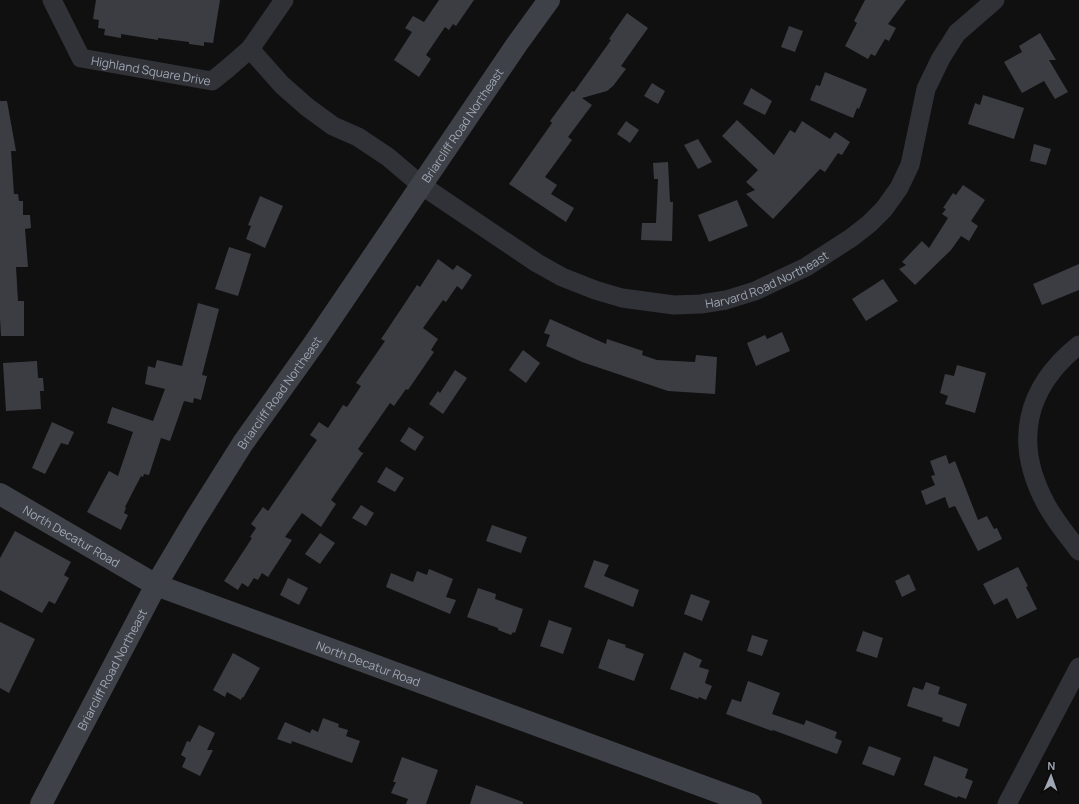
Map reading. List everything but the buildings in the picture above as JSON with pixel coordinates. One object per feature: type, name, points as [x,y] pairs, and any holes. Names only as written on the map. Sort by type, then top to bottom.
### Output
[{"type":"main road","name":"Briarcliff Road Northeast","points":[[41,804],[156,585],[243,443],[313,345],[517,44],[549,0]]},
{"type":"main road","name":"North Decatur Road","points":[[0,494],[156,585],[751,804]]},
{"type":"street","name":"Highland Square Drive","points":[[52,0],[81,58],[212,81],[250,49],[284,0]]},
{"type":"street","name":"Harvard Road Northeast","points":[[421,185],[537,263],[562,277],[595,290],[622,298],[674,305],[701,304],[726,300],[755,291],[806,268],[869,224],[884,209],[899,188],[910,165],[926,89],[941,58],[957,33],[995,0]]},
{"type":"street","points":[[250,49],[282,85],[308,107],[333,126],[358,137],[388,157],[421,185]]},
{"type":"street","points":[[1079,345],[1064,358],[1052,372],[1036,398],[1030,411],[1027,441],[1032,470],[1046,505],[1079,551]]},
{"type":"street","points":[[1007,804],[1079,667]]}]
